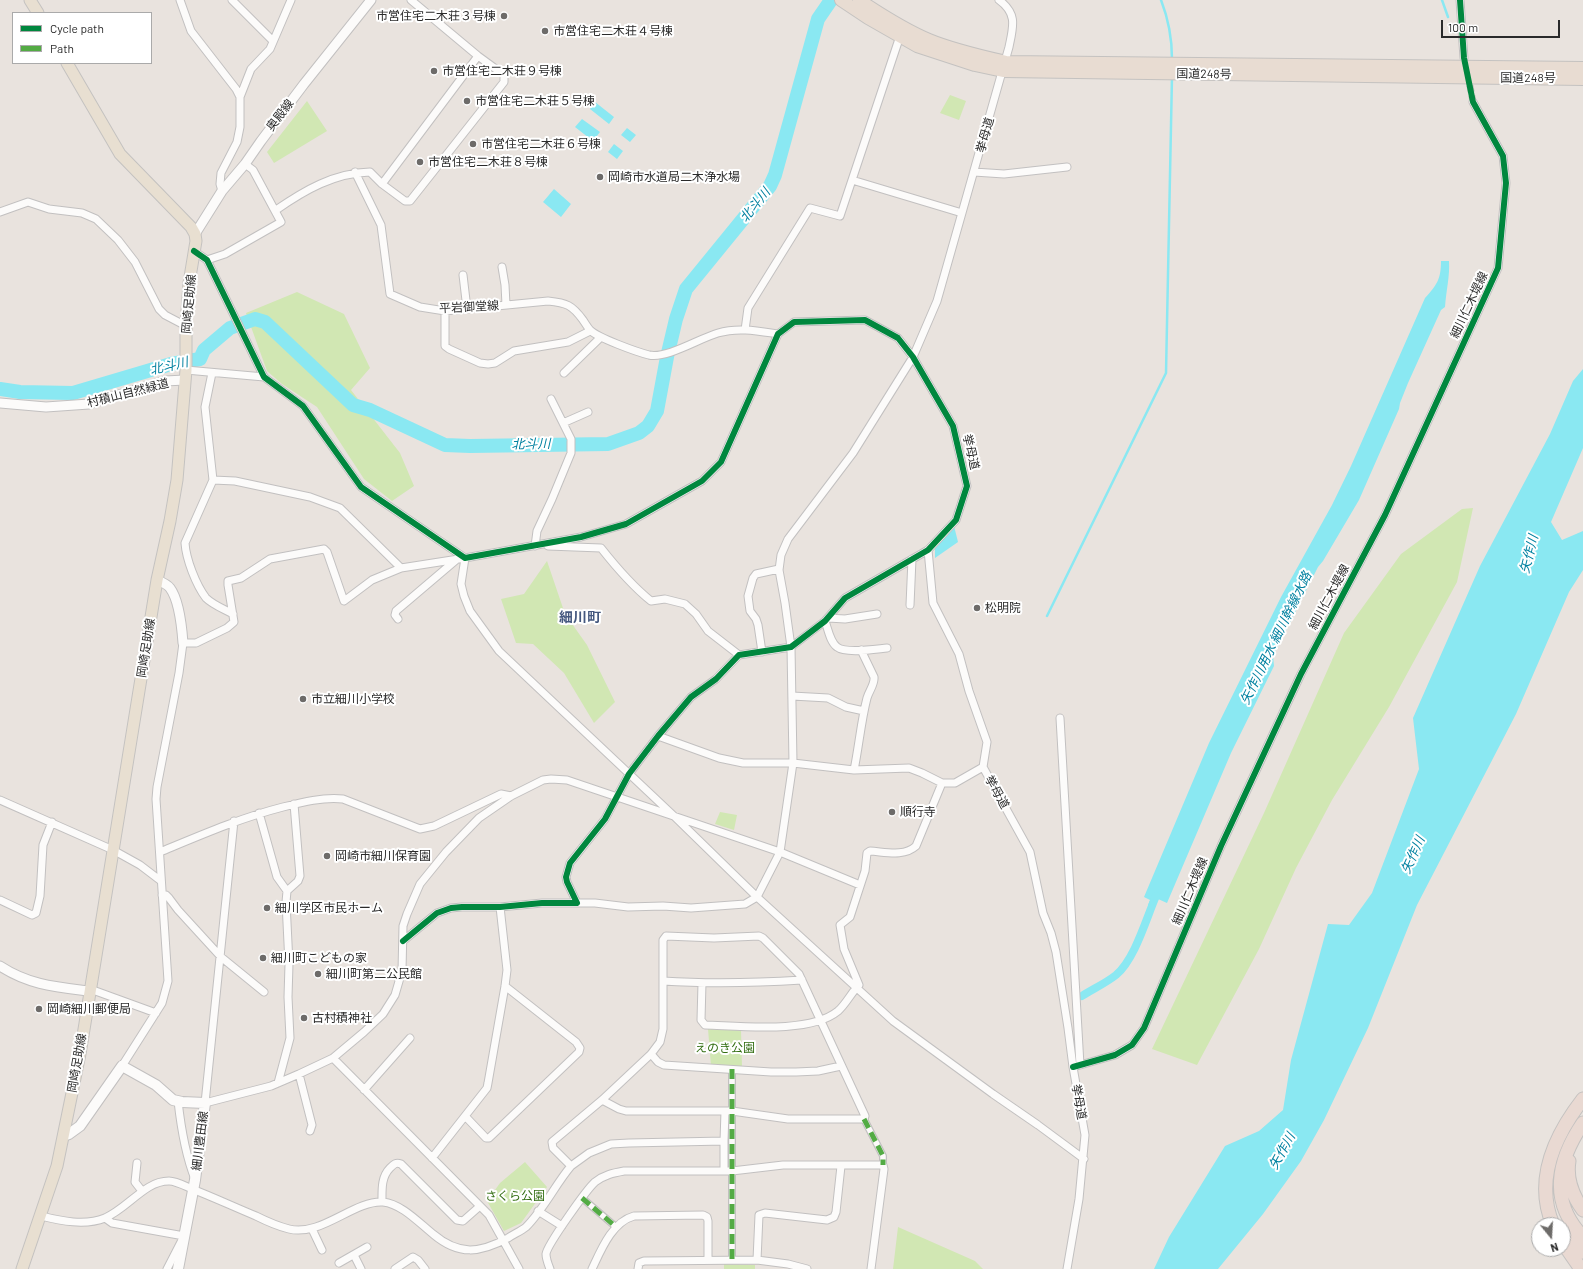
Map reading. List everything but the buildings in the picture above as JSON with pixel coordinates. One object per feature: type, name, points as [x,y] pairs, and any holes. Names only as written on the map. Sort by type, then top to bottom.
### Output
[{"type":"highway","name":"国道248号","points":[[841,0],[868,18],[917,46],[974,64],[1004,66],[1496,73],[1583,79]]},
{"type":"highway","name":"国道248号","points":[[859,0],[875,11],[928,40],[1004,66]]},
{"type":"highway","name":"国道248号","points":[[1496,73],[1583,68]]},
{"type":"highway","points":[[1551,1217],[1546,1201],[1545,1190],[1546,1179],[1554,1146],[1564,1127],[1583,1099]]},
{"type":"highway","points":[[1583,1123],[1568,1166],[1572,1189],[1577,1202],[1583,1210]]},
{"type":"highway","points":[[1583,1123],[1567,1150],[1563,1161],[1560,1183],[1566,1213],[1570,1222],[1583,1238]]},
{"type":"highway","points":[[1551,1158],[1548,1191],[1556,1217]]},
{"type":"highway","points":[[1571,1242],[1583,1252]]},
{"type":"highway","points":[[1571,1255],[1581,1269]]},
{"type":"main road","points":[[30,0],[37,12]]},
{"type":"main road","points":[[68,64],[120,154],[191,227],[195,234]]},
{"type":"main road","name":"岡崎足助線","points":[[22,1269],[57,1166],[80,1054],[157,580],[177,480],[186,368],[186,326],[189,283],[196,241],[195,234]]},
{"type":"main road","points":[[63,1136],[70,1134],[80,1126],[122,1066],[156,1085],[174,1100],[178,1101]]},
{"type":"main road","name":"細川豊田線","points":[[178,1101],[205,1102],[194,1184],[178,1269]]},
{"type":"street","points":[[180,0],[191,31],[236,89],[240,97]]},
{"type":"street","points":[[232,0],[273,41]]},
{"type":"street","points":[[222,191],[220,184],[221,172],[237,142],[240,127],[240,97],[251,69],[270,49],[291,0]]},
{"type":"street","name":"奥殿線","points":[[195,234],[222,191],[245,164],[260,141],[371,0]]},
{"type":"street","points":[[276,210],[303,192],[331,179],[355,172],[370,172],[382,184],[405,201],[410,201],[504,82],[504,75],[478,56],[411,0]]},
{"type":"street","name":"挙母道","points":[[998,0],[1008,7],[1014,22],[1004,66],[937,301],[913,357],[953,426],[967,486],[956,520],[928,550],[933,603],[959,654],[969,691],[987,742],[983,767],[1030,852],[1044,913],[1056,952],[1068,1028],[1076,1066],[1085,1135],[1084,1159],[1067,1269]]},
{"type":"street","points":[[1460,0],[1464,58]]},
{"type":"street","points":[[745,330],[748,308],[810,208],[840,216],[900,36]]},
{"type":"street","points":[[382,184],[478,56]]},
{"type":"street","name":"細川仁木堤線","points":[[1076,1066],[1115,1055],[1132,1045],[1144,1028],[1221,846],[1301,674],[1385,515],[1498,268],[1506,183],[1503,156],[1473,102]]},
{"type":"street","points":[[207,260],[224,254],[279,224],[281,221],[253,170],[245,164]]},
{"type":"street","points":[[974,172],[1004,174],[1067,167]]},
{"type":"street","name":"平岩御堂線","points":[[355,172],[381,225],[390,294],[420,307],[445,311],[548,301],[575,308],[590,331]]},
{"type":"street","points":[[852,180],[962,213]]},
{"type":"street","points":[[0,212],[28,202],[49,209],[82,213],[96,219],[118,240],[135,262],[159,309],[166,315],[186,326]]},
{"type":"street","points":[[194,251],[207,260],[264,377],[304,406],[361,487],[465,558]]},
{"type":"street","points":[[502,266],[506,305]]},
{"type":"street","points":[[463,275],[467,309]]},
{"type":"street","points":[[445,311],[445,346],[480,363],[488,364],[495,363],[514,351],[568,342],[590,331],[650,356],[662,355],[718,333],[745,330],[778,334]]},
{"type":"street","points":[[182,643],[196,643],[227,628],[234,622],[228,581],[241,578],[270,559],[324,549],[327,552],[344,601],[372,580],[401,568],[456,560],[581,537],[626,524],[707,478],[721,462],[778,334],[794,322],[865,320],[898,338],[913,357],[853,453],[788,539],[781,555],[779,569],[791,647],[793,763],[780,852],[757,897],[745,904],[691,908],[663,906],[628,908],[595,903],[542,903],[500,907],[462,907],[442,910],[432,916],[403,941]]},
{"type":"street","points":[[564,373],[601,336]]},
{"type":"street","points":[[186,368],[212,373],[264,377]]},
{"type":"street","name":"村積山自然緑道","points":[[0,403],[46,407],[89,404],[165,381],[186,368]]},
{"type":"street","points":[[212,373],[205,407],[213,480],[185,543],[185,549],[189,563],[206,597],[213,603],[233,614]]},
{"type":"street","points":[[534,546],[536,531],[552,499],[571,453],[571,439],[551,399]]},
{"type":"street","points":[[562,423],[588,412]]},
{"type":"street","points":[[213,480],[235,481],[310,497],[340,508],[401,568]]},
{"type":"street","points":[[534,546],[601,548],[637,590],[651,601],[665,600],[685,604],[696,614],[708,631],[739,655]]},
{"type":"street","points":[[577,903],[566,877],[570,863],[604,819],[629,774],[658,736],[691,697],[716,679],[739,655],[791,647],[826,620],[845,598],[928,550]]},
{"type":"street","points":[[465,558],[461,584],[464,596],[470,612],[499,651],[676,818],[757,897],[893,1021],[1084,1159]]},
{"type":"street","points":[[910,605],[912,559]]},
{"type":"street","points":[[398,619],[396,611],[456,560]]},
{"type":"street","points":[[762,652],[758,625],[756,619],[750,611],[748,596],[752,578],[756,574],[779,569]]},
{"type":"street","points":[[122,1066],[164,999],[168,973],[161,881],[157,787],[179,673],[182,643],[181,623],[171,589],[165,583],[157,580]]},
{"type":"street","points":[[826,620],[877,614]]},
{"type":"street","points":[[826,620],[836,647],[847,650],[887,648]]},
{"type":"street","points":[[854,770],[864,710],[869,691],[875,681],[861,650]]},
{"type":"street","points":[[792,696],[828,698],[846,707],[864,710]]},
{"type":"street","points":[[1060,718],[1076,1066]]},
{"type":"street","points":[[658,736],[719,758],[743,763],[793,763],[854,770],[909,768],[942,783],[955,783],[983,767]]},
{"type":"street","points":[[234,821],[222,923],[221,957],[205,1102],[271,1086],[334,1058],[383,1014],[395,995],[402,971],[403,926],[411,903],[420,884],[446,852],[480,818],[511,796],[543,780],[567,780],[780,852],[860,885]]},
{"type":"street","points":[[702,983],[702,1020],[705,1025],[792,1027],[820,1020],[838,1011],[859,985],[844,949],[840,925],[850,917],[865,871],[868,853],[870,851],[910,852],[916,846],[942,783]]},
{"type":"street","points":[[160,852],[234,821],[259,813],[294,804],[330,798],[343,799],[420,829],[434,826],[501,794],[511,796]]},
{"type":"street","points":[[0,800],[113,850],[140,865],[161,881]]},
{"type":"street","points":[[278,1082],[290,1038],[286,902],[287,892],[298,881],[300,876],[294,804]]},
{"type":"street","points":[[259,813],[277,877],[287,892]]},
{"type":"street","points":[[0,900],[32,915],[36,913],[40,896],[43,845],[52,822]]},
{"type":"street","points":[[162,895],[166,895],[169,898],[221,957],[264,992]]},
{"type":"street","points":[[432,1158],[487,1088],[505,986],[506,961],[500,907]]},
{"type":"street","points":[[571,1166],[553,1148],[552,1142],[602,1100],[650,1054],[660,1042],[662,1035],[663,940],[666,936],[761,937],[798,972],[865,1116],[864,1119],[883,1156],[884,1169],[870,1269]]},
{"type":"street","points":[[0,966],[13,975],[40,985],[90,990],[156,1013]]},
{"type":"street","points":[[663,981],[744,984],[802,980]]},
{"type":"street","points":[[465,1116],[486,1138],[489,1138],[579,1052],[580,1048],[576,1042],[505,986]]},
{"type":"street","points":[[364,1090],[410,1038]]},
{"type":"street","points":[[650,1054],[658,1062],[664,1065],[771,1072],[818,1071],[841,1066]]},
{"type":"street","points":[[334,1058],[492,1218],[519,1269]]},
{"type":"street","points":[[732,1069],[729,1111],[728,1171],[732,1260]]},
{"type":"street","points":[[299,1074],[312,1125],[310,1132]]},
{"type":"street","points":[[602,1100],[626,1111],[729,1111],[788,1118],[864,1119]]},
{"type":"street","points":[[178,1101],[183,1138],[194,1184]]},
{"type":"street","points":[[728,1171],[724,1142],[729,1111]]},
{"type":"street","points":[[41,1216],[70,1222],[82,1222],[105,1218],[154,1184],[169,1181],[194,1184],[282,1228],[300,1231],[312,1229],[364,1206],[382,1202],[398,1207],[450,1246],[468,1250],[477,1250],[503,1240],[526,1227],[571,1166],[589,1153],[611,1144],[724,1142]]},
{"type":"street","points":[[137,1163],[135,1182],[142,1191]]},
{"type":"street","points":[[382,1202],[382,1185],[384,1175],[395,1163],[398,1163],[401,1164],[457,1220],[463,1221],[480,1206]]},
{"type":"street","points":[[550,1269],[547,1260],[547,1251],[562,1226],[582,1198],[597,1181],[607,1175],[617,1172],[728,1171],[783,1166],[883,1165]]},
{"type":"street","points":[[757,1260],[758,1218],[761,1214],[765,1213],[827,1220],[834,1217],[836,1212],[840,1166]]},
{"type":"street","points":[[582,1198],[616,1227]]},
{"type":"street","points":[[538,1211],[562,1226]]},
{"type":"street","points":[[592,1269],[602,1248],[616,1227],[624,1219],[634,1216],[707,1216],[708,1260]]},
{"type":"street","points":[[105,1218],[112,1223],[184,1236],[167,1269]]},
{"type":"street","points":[[312,1229],[322,1250]]},
{"type":"street","points":[[339,1263],[367,1247]]},
{"type":"street","points":[[354,1255],[361,1269]]},
{"type":"street","points":[[396,1269],[413,1257],[418,1260],[425,1269]]},
{"type":"street","points":[[638,1269],[639,1263],[644,1260],[757,1260],[788,1264],[807,1269]]},
{"type":"green space","points":[[950,95],[966,101],[959,120],[940,113]]},
{"type":"green space","points":[[307,101],[327,131],[274,163],[267,152]]},
{"type":"green space","points":[[297,292],[344,314],[370,368],[351,390],[400,453],[414,486],[392,501],[364,479],[317,407],[282,384],[267,371],[246,313]]},
{"type":"green space","points":[[1473,508],[1457,582],[1389,707],[1332,800],[1296,868],[1259,949],[1197,1065],[1152,1049],[1264,813],[1344,633],[1401,554],[1462,509]]},
{"type":"green space","points":[[547,561],[565,614],[587,645],[615,702],[594,723],[564,673],[533,644],[516,643],[501,599],[524,594]]},
{"type":"green space","points":[[720,812],[737,815],[734,830],[715,824]]},
{"type":"green space","name":"えのき公園","points":[[708,1029],[741,1030],[742,1067],[711,1066]]},
{"type":"green space","name":"さくら公園","points":[[525,1162],[547,1187],[521,1223],[504,1231],[487,1201],[500,1183]]},
{"type":"green space","points":[[898,1227],[975,1261],[983,1269],[893,1269]]},
{"type":"green space","points":[[724,1264],[755,1265],[755,1269],[724,1269]]},
{"type":"water","points":[[595,102],[614,117],[609,124],[590,109]]},
{"type":"water","points":[[582,119],[600,132],[593,141],[575,127]]},
{"type":"water","points":[[627,128],[636,135],[630,142],[621,135]]},
{"type":"water","points":[[614,144],[623,151],[617,159],[608,152]]},
{"type":"water","points":[[554,189],[571,204],[561,217],[543,202]]},
{"type":"water","name":"矢作川用水 細川幹線水路","points":[[1441,261],[1449,261],[1445,307],[1441,310],[1408,383],[1399,409],[1359,500],[1318,567],[1273,656],[1274,666],[1231,753],[1167,903],[1158,899],[1155,907],[1148,905],[1150,900],[1144,897],[1209,743],[1281,597],[1332,505],[1351,466],[1425,298],[1438,281]]},
{"type":"water","name":"矢作川","points":[[1583,369],[1583,448],[1551,522],[1562,540],[1583,531],[1583,570],[1569,592],[1516,714],[1417,905],[1368,1028],[1324,1120],[1301,1161],[1263,1214],[1218,1269],[1154,1269],[1169,1237],[1225,1146],[1259,1131],[1283,1110],[1291,1060],[1328,924],[1349,925],[1372,893],[1419,769],[1413,718],[1480,566],[1550,434],[1573,381]]},
{"type":"water","points":[[954,526],[958,542],[935,558],[935,548]]},
{"type":"waterway","name":"北斗川","points":[[0,389],[20,392],[73,393],[171,364],[200,359],[204,350],[230,328],[255,319],[265,322],[353,405],[370,410],[445,445],[608,444],[639,433],[648,426],[657,411],[676,319],[686,289],[770,186],[775,175],[818,19],[831,0]]},
{"type":"waterway","points":[[1161,0],[1169,29],[1172,59]]},
{"type":"waterway","points":[[1442,0],[1448,17]]},
{"type":"waterway","points":[[1047,616],[1166,373],[1172,76]]},
{"type":"waterway","name":"矢作川用水 細川幹線水路","points":[[1082,996],[1112,978],[1123,968],[1134,949],[1156,896]]},
{"type":"tunnel","points":[[1468,75],[1473,102]]},
{"type":"marked path","points":[[732,1069],[732,1260]]},
{"type":"marked path","points":[[864,1119],[883,1156],[883,1165]]},
{"type":"marked path","points":[[582,1198],[616,1227]]},
{"type":"cycle path","points":[[1073,1067],[1115,1055],[1132,1045],[1144,1028],[1221,846],[1301,674],[1385,515],[1498,268],[1506,183],[1503,156],[1473,102],[1464,58],[1460,0]]},
{"type":"cycle path","points":[[194,251],[207,260],[264,377],[303,406],[361,487],[465,558],[581,537],[626,524],[702,481],[721,462],[778,334],[794,322],[865,320],[898,338],[913,357],[953,426],[967,486],[956,520],[928,550],[845,598],[825,621],[791,647],[739,655],[716,679],[691,697],[658,736],[629,774],[605,819],[570,863],[566,877],[577,903],[542,903],[500,907],[451,908],[437,913],[403,941]]},
{"type":"place","name":"市営住宅二木荘３号棟","points":[[504,16]]},
{"type":"place","name":"市営住宅二木荘４号棟","points":[[545,31]]},
{"type":"place","name":"市営住宅二木荘９号棟","points":[[434,71]]},
{"type":"place","name":"市営住宅二木荘５号棟","points":[[467,101]]},
{"type":"place","name":"市営住宅二木荘６号棟","points":[[473,144]]},
{"type":"place","name":"市営住宅二木荘８号棟","points":[[420,162]]},
{"type":"place","name":"岡崎市水道局二木浄水場","points":[[600,177]]},
{"type":"place","name":"松明院","points":[[977,608]]},
{"type":"place","name":"市立細川小学校","points":[[303,699]]},
{"type":"place","name":"順行寺","points":[[892,812]]},
{"type":"place","name":"岡崎市細川保育園","points":[[327,856]]},
{"type":"place","name":"細川学区市民ホーム","points":[[267,908]]},
{"type":"place","name":"細川町こどもの家","points":[[263,958]]},
{"type":"place","name":"細川町第二公民館","points":[[318,974]]},
{"type":"place","name":"岡崎細川郵便局","points":[[39,1009]]},
{"type":"place","name":"古村積神社","points":[[304,1018]]},
{"type":"district","name":"細川町","points":[[580,617]]}]
